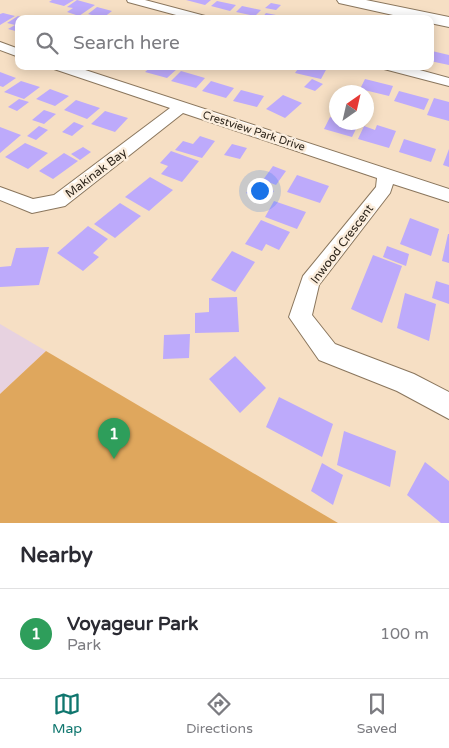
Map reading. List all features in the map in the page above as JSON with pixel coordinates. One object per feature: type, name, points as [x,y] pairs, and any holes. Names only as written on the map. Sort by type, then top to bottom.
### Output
[{"type":"main road","points":[[344,0],[416,15]]},
{"type":"main road","points":[[434,19],[449,22]]},
{"type":"street","points":[[132,0],[190,15]]},
{"type":"street","points":[[0,46],[15,52]]},
{"type":"street","name":"Crestview Park Drive","points":[[72,70],[449,196]]},
{"type":"street","points":[[404,70],[449,82]]},
{"type":"street","name":"Makinak Bay","points":[[0,193],[32,206],[59,201],[181,107]]},
{"type":"street","name":"Inwood Crescent","points":[[386,175],[384,189],[310,282],[300,317],[327,352],[405,382],[449,406]]},
{"type":"shaded area","points":[[0,324],[46,351],[0,394]]},
{"type":"shaded area","points":[[46,351],[338,523],[0,523],[0,394]]},
{"type":"building","points":[[52,0],[74,0],[64,6],[49,2]]},
{"type":"building","points":[[77,0],[95,5],[80,15],[67,12],[73,8],[67,7]]},
{"type":"building","points":[[186,0],[211,0],[205,5]]},
{"type":"building","points":[[217,1],[236,5],[230,11],[211,6]]},
{"type":"building","points":[[271,3],[281,5],[276,10],[265,8]]},
{"type":"building","points":[[242,6],[261,10],[256,15],[236,12]]},
{"type":"building","points":[[97,7],[112,11],[107,15],[88,14]]},
{"type":"building","points":[[0,14],[15,16],[0,25]]},
{"type":"building","points":[[15,18],[15,25],[7,23]]},
{"type":"building","points":[[15,25],[15,31],[8,29]]},
{"type":"building","points":[[434,51],[449,55],[449,65],[434,62]]},
{"type":"building","points":[[147,70],[176,70],[167,78],[145,72]]},
{"type":"building","points":[[297,70],[326,70],[321,79],[295,73]]},
{"type":"building","points":[[181,71],[205,78],[196,88],[171,81]]},
{"type":"building","points":[[0,72],[16,78],[3,87],[0,86]]},
{"type":"building","points":[[312,79],[323,84],[315,91],[304,87]]},
{"type":"building","points":[[365,79],[393,86],[389,96],[374,92],[374,85],[362,85]]},
{"type":"building","points":[[21,81],[40,87],[24,99],[4,92]]},
{"type":"building","points":[[211,81],[234,88],[226,98],[202,91]]},
{"type":"building","points":[[50,89],[69,96],[55,106],[36,99]]},
{"type":"building","points":[[241,90],[264,96],[257,107],[233,101]]},
{"type":"building","points":[[399,91],[429,99],[424,110],[394,101]]},
{"type":"building","points":[[283,95],[302,103],[285,118],[266,109]]},
{"type":"building","points":[[434,98],[449,102],[449,121],[427,115]]},
{"type":"building","points":[[19,99],[29,102],[17,111],[8,107]]},
{"type":"building","points":[[76,100],[100,108],[87,119],[64,110]]},
{"type":"building","points":[[44,110],[56,114],[44,124],[32,120]]},
{"type":"building","points":[[105,111],[128,118],[115,132],[91,124]]},
{"type":"building","points":[[329,119],[329,130],[356,130],[352,137],[324,129]]},
{"type":"building","points":[[74,122],[84,126],[72,136],[62,132]]},
{"type":"building","points":[[377,125],[396,131],[389,148],[358,139],[362,130],[375,130]]},
{"type":"building","points":[[39,126],[48,130],[36,140],[27,136]]},
{"type":"building","points":[[0,127],[21,135],[0,153]]},
{"type":"building","points":[[200,136],[215,141],[202,158],[175,150],[183,141],[193,144]]},
{"type":"building","points":[[404,139],[436,149],[431,162],[399,152]]},
{"type":"building","points":[[25,143],[48,153],[28,169],[5,157]]},
{"type":"building","points":[[232,144],[247,148],[240,159],[224,155]]},
{"type":"building","points":[[83,147],[91,152],[80,160],[71,154]]},
{"type":"building","points":[[449,149],[449,167],[443,165]]},
{"type":"building","points":[[171,151],[199,161],[182,182],[161,174],[168,166],[160,163]]},
{"type":"building","points":[[64,153],[78,161],[53,179],[39,171]]},
{"type":"building","points":[[273,166],[286,171],[276,185],[263,180]]},
{"type":"building","points":[[297,175],[329,186],[320,203],[287,192]]},
{"type":"building","points":[[150,177],[173,190],[149,211],[125,197]]},
{"type":"building","points":[[255,182],[274,191],[265,202],[246,193]]},
{"type":"building","points":[[274,201],[306,212],[297,229],[265,217]]},
{"type":"building","points":[[120,203],[141,216],[115,238],[94,224]]},
{"type":"building","points":[[410,218],[439,229],[431,256],[400,244]]},
{"type":"building","points":[[261,220],[290,232],[279,250],[266,244],[262,251],[245,244]]},
{"type":"building","points":[[88,226],[108,239],[93,253],[99,257],[83,271],[57,253]]},
{"type":"building","points":[[449,234],[449,263],[442,261]]},
{"type":"building","points":[[387,246],[409,254],[406,266],[383,257]]},
{"type":"building","points":[[49,247],[39,285],[0,287],[0,267],[11,266],[16,248]]},
{"type":"building","points":[[232,251],[255,262],[235,292],[211,280]]},
{"type":"building","points":[[373,255],[402,266],[382,323],[351,309]]},
{"type":"building","points":[[436,281],[449,285],[449,304],[432,298]]},
{"type":"building","points":[[405,293],[436,304],[429,341],[397,328]]},
{"type":"building","points":[[237,297],[239,332],[195,333],[195,313],[209,312],[209,298]]},
{"type":"building","points":[[190,334],[189,358],[163,359],[164,335]]},
{"type":"building","points":[[235,356],[266,388],[240,413],[209,379]]},
{"type":"building","points":[[279,397],[333,424],[322,457],[266,427]]},
{"type":"building","points":[[344,431],[396,451],[390,487],[337,465]]},
{"type":"building","points":[[425,462],[449,481],[449,523],[441,523],[407,495]]},
{"type":"building","points":[[322,463],[343,475],[333,505],[311,491]]},
{"type":"place","name":"Voyageur Park","points":[[114,459]]}]
